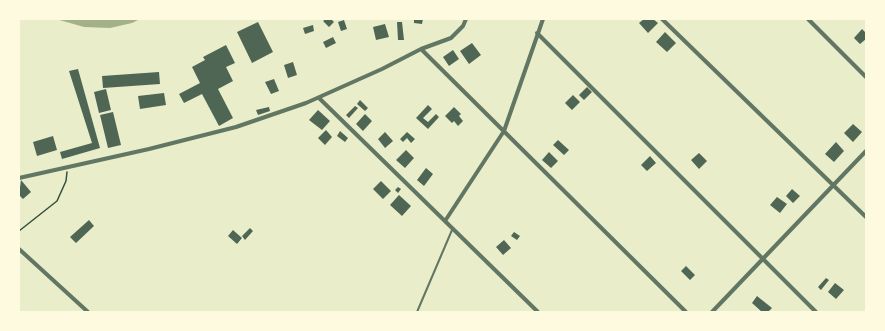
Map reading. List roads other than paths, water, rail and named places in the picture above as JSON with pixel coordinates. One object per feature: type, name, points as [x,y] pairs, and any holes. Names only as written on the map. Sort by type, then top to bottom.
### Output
[{"type":"street","points":[[462,19],[463,26]]},
{"type":"street","points":[[19,178],[67,168],[236,127],[319,98],[382,70],[421,49],[451,38],[463,26],[466,19]]},
{"type":"street","points":[[445,222],[504,131],[543,19]]},
{"type":"street","points":[[662,19],[866,217]]},
{"type":"street","points":[[808,19],[866,77]]},
{"type":"street","points":[[537,33],[816,312]]},
{"type":"street","points":[[421,49],[686,312]]},
{"type":"street","points":[[319,98],[538,312]]},
{"type":"street","points":[[712,312],[866,151]]},
{"type":"street","points":[[19,249],[88,312]]},
{"type":"lane","points":[[417,312],[453,229]]}]
